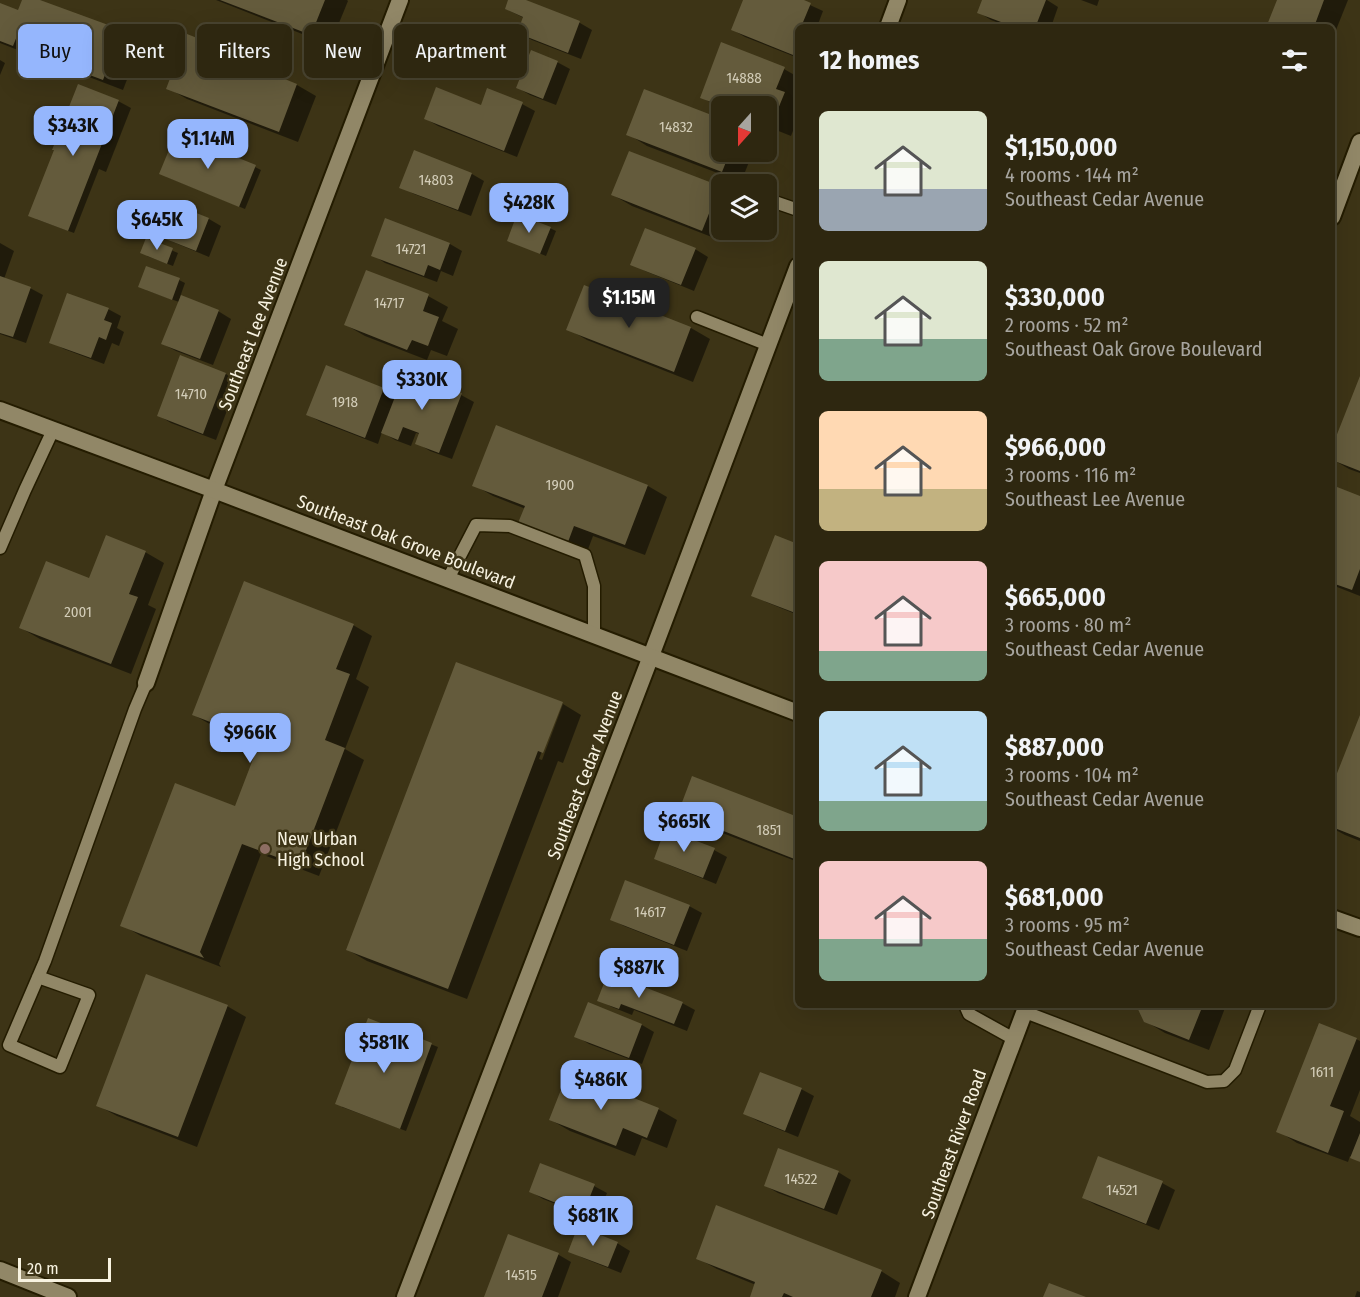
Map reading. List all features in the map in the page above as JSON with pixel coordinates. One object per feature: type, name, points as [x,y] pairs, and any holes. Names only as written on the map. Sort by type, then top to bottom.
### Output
[{"type":"street","name":"Southeast Lee Avenue","points":[[146,683],[214,490],[400,0]]},
{"type":"street","points":[[889,24],[898,0]]},
{"type":"street","points":[[1335,209],[1360,142]]},
{"type":"street","name":"Southeast Cedar Avenue","points":[[405,1297],[795,274]]},
{"type":"street","name":"Southeast Oak Grove Boulevard","points":[[0,410],[795,712]]},
{"type":"street","points":[[1335,919],[1360,928]]},
{"type":"street","name":"Southeast River Road","points":[[917,1297],[1026,1008]]},
{"type":"street","points":[[0,1270],[68,1297]]},
{"type":"lane","points":[[777,203],[795,209]]},
{"type":"lane","points":[[697,317],[768,345]]},
{"type":"lane","points":[[0,548],[53,430]]},
{"type":"lane","points":[[448,579],[476,525],[510,526],[585,555],[594,586],[594,634]]},
{"type":"lane","points":[[38,977],[89,995],[60,1067],[9,1045],[38,977],[146,683]]},
{"type":"lane","points":[[966,1008],[969,1014],[1014,1039]]},
{"type":"lane","points":[[1026,1008],[1208,1082],[1224,1081],[1235,1070],[1259,1008]]},
{"type":"building","points":[[22,0],[40,0],[106,24],[103,80],[92,76],[92,24],[18,24],[18,34],[13,46],[0,41],[0,3],[18,10]]},
{"type":"building","points":[[220,0],[325,0],[315,24],[304,24],[304,32],[292,28],[292,24],[282,24]]},
{"type":"building","points":[[508,0],[526,0],[580,21],[568,53],[527,37],[527,24],[520,24],[523,17],[505,9]]},
{"type":"building","points":[[743,0],[804,0],[811,3],[802,24],[795,24],[795,56],[731,30]]},
{"type":"building","points":[[982,0],[1046,0],[1037,23],[1040,24],[1006,24],[977,13]]},
{"type":"building","points":[[1277,0],[1324,0],[1315,24],[1267,24]]},
{"type":"building","points":[[187,34],[197,38],[197,78],[282,78],[297,84],[279,132],[166,89],[170,78],[185,78]]},
{"type":"building","points":[[721,42],[785,67],[776,89],[785,92],[777,111],[777,96],[711,96],[711,102],[700,98]]},
{"type":"building","points":[[531,50],[558,61],[543,99],[516,88],[520,78],[527,78],[527,60]]},
{"type":"building","points":[[78,84],[119,100],[68,231],[28,216]]},
{"type":"building","points":[[436,87],[481,105],[487,88],[523,102],[504,151],[424,119]]},
{"type":"building","points":[[644,89],[711,115],[711,162],[726,162],[722,172],[626,135]]},
{"type":"building","points":[[176,133],[256,165],[239,207],[159,174]]},
{"type":"building","points":[[414,150],[472,173],[458,210],[399,188]]},
{"type":"building","points":[[629,151],[711,183],[711,208],[702,231],[611,195]]},
{"type":"building","points":[[171,203],[209,218],[196,251],[158,236]]},
{"type":"building","points":[[517,214],[551,227],[540,254],[507,241]]},
{"type":"building","points":[[385,218],[450,243],[440,270],[428,265],[424,276],[371,256]]},
{"type":"building","points":[[645,228],[696,248],[681,285],[630,265]]},
{"type":"building","points":[[146,238],[173,248],[167,264],[140,253]]},
{"type":"building","points":[[146,266],[180,278],[172,300],[138,287]]},
{"type":"building","points":[[366,270],[429,294],[423,311],[439,317],[428,346],[412,340],[407,350],[344,325]]},
{"type":"building","points":[[0,276],[31,287],[13,337],[0,333]]},
{"type":"building","points":[[584,285],[691,327],[674,372],[566,330]]},
{"type":"building","points":[[67,293],[109,308],[104,320],[112,323],[106,340],[99,337],[91,358],[49,343]]},
{"type":"building","points":[[181,295],[219,310],[200,359],[161,344]]},
{"type":"building","points":[[180,355],[226,373],[203,434],[157,416]]},
{"type":"building","points":[[326,365],[384,388],[365,438],[306,415]]},
{"type":"building","points":[[405,371],[462,393],[439,453],[415,444],[419,433],[403,427],[398,440],[381,433]]},
{"type":"building","points":[[1360,376],[1360,471],[1335,461],[1335,439]]},
{"type":"building","points":[[496,425],[648,485],[625,545],[574,526],[568,542],[518,523],[525,506],[472,486]]},
{"type":"building","points":[[1335,486],[1360,496],[1360,569],[1352,590],[1335,584]]},
{"type":"building","points":[[106,535],[146,551],[129,594],[138,597],[111,664],[19,628],[46,561],[89,578]]},
{"type":"building","points":[[775,535],[795,543],[795,613],[751,596]]},
{"type":"building","points":[[244,581],[354,624],[336,669],[350,674],[325,740],[345,748],[300,866],[242,844],[200,952],[204,958],[120,926],[175,783],[235,806],[260,741],[192,715]]},
{"type":"building","points":[[456,662],[563,702],[543,753],[538,751],[448,989],[346,950]]},
{"type":"building","points":[[1360,715],[1360,838],[1335,828],[1335,778]]},
{"type":"building","points":[[692,776],[795,816],[795,859],[678,813]]},
{"type":"building","points":[[665,829],[715,848],[703,878],[654,859]]},
{"type":"building","points":[[625,880],[690,905],[674,945],[610,920]]},
{"type":"building","points":[[608,973],[683,1002],[674,1024],[621,1004],[619,1009],[597,1001]]},
{"type":"building","points":[[146,974],[228,1005],[178,1137],[96,1106]]},
{"type":"building","points":[[588,1002],[642,1024],[629,1058],[574,1037]]},
{"type":"building","points":[[1137,1008],[1202,1008],[1189,1040],[1144,1022]]},
{"type":"building","points":[[368,1018],[432,1043],[400,1129],[335,1104]]},
{"type":"building","points":[[1319,1023],[1357,1038],[1330,1106],[1344,1111],[1328,1153],[1276,1132]]},
{"type":"building","points":[[568,1072],[659,1108],[647,1138],[623,1128],[616,1146],[549,1120]]},
{"type":"building","points":[[760,1072],[802,1088],[785,1131],[743,1114]]},
{"type":"building","points":[[1360,1133],[1360,1162],[1350,1158]]},
{"type":"building","points":[[778,1148],[839,1171],[824,1209],[764,1186]]},
{"type":"building","points":[[1098,1156],[1163,1181],[1146,1224],[1082,1198]]},
{"type":"building","points":[[540,1163],[595,1184],[583,1214],[529,1192]]},
{"type":"building","points":[[716,1205],[882,1270],[871,1297],[793,1297],[784,1293],[782,1297],[750,1297],[755,1282],[696,1259]]},
{"type":"building","points":[[578,1226],[618,1242],[608,1267],[568,1252]]},
{"type":"building","points":[[508,1234],[559,1253],[542,1297],[484,1297]]},
{"type":"building","points":[[1049,1283],[1086,1297],[1043,1297]]},
{"type":"place","name":"New Urban High School","points":[[265,849]]}]
